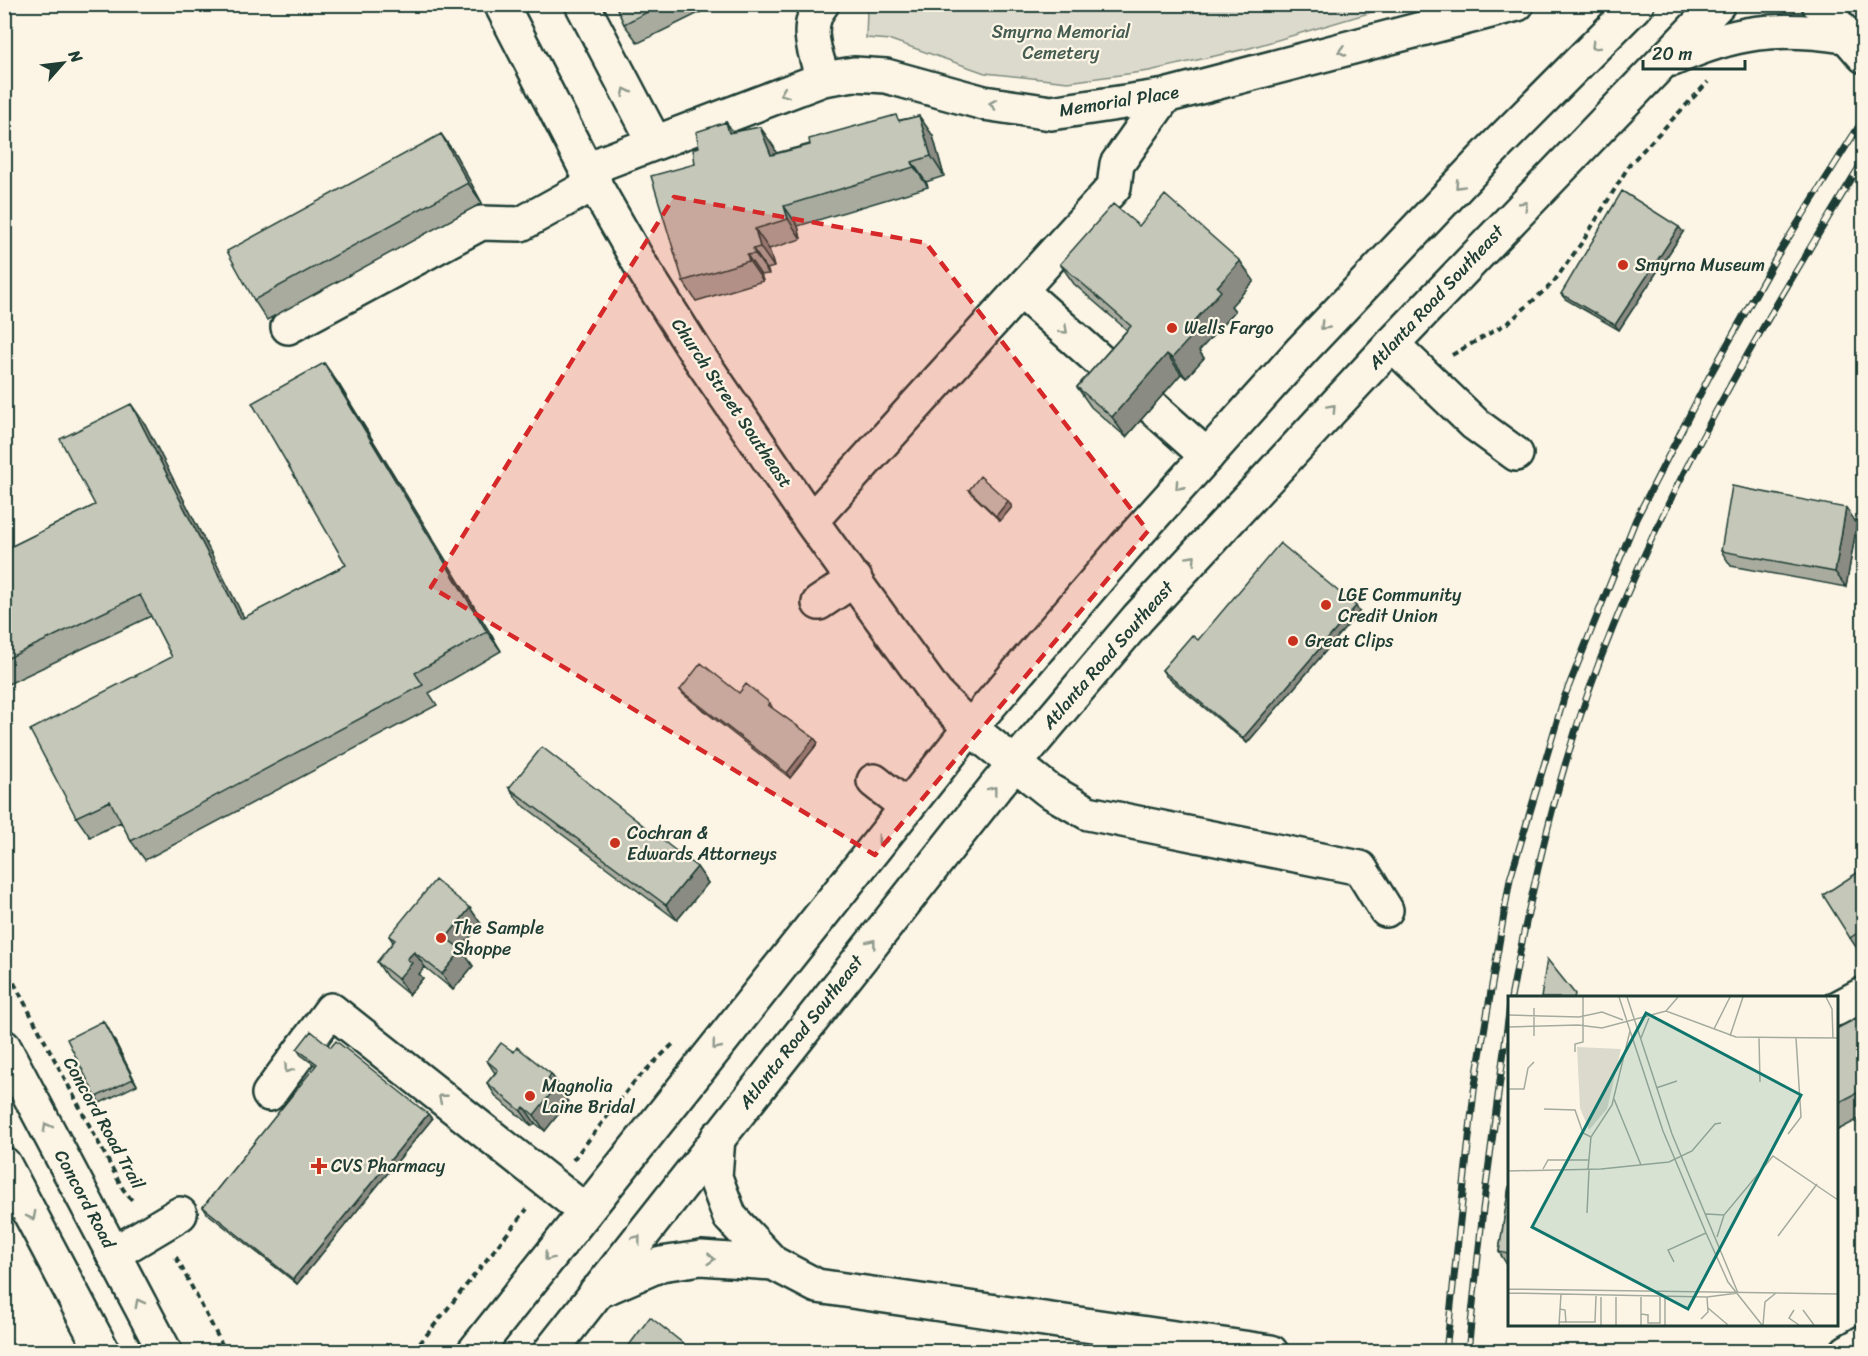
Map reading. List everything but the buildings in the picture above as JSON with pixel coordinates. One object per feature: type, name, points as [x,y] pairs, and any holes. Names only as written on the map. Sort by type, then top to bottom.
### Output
[{"type":"main road","name":"Church Street Southeast","points":[[501,4],[640,264],[697,354],[811,521],[936,694],[970,728],[1014,765],[1048,790],[1088,813],[1360,868],[1386,910]]},
{"type":"main road","points":[[582,4],[655,143]]},
{"type":"main road","points":[[822,4],[812,23],[811,37],[823,79]]},
{"type":"main road","name":"Memorial Place","points":[[288,327],[480,223],[521,224],[592,178],[605,162],[823,79],[854,74],[886,76],[984,103],[1051,113],[1165,96],[1518,4]]},
{"type":"main road","points":[[474,1352],[584,1210],[970,728],[1302,350],[1491,151],[1637,4]]},
{"type":"main road","name":"Atlanta Road Southeast","points":[[550,1352],[1014,765],[1138,618],[1392,344],[1718,4]]},
{"type":"main road","points":[[1819,4],[1853,46]]},
{"type":"main road","points":[[1658,66],[1699,47],[1743,33],[1792,30],[1853,46]]},
{"type":"main road","points":[[811,521],[1114,187],[1117,164],[1165,96]]},
{"type":"main road","points":[[1021,291],[1118,377]]},
{"type":"main road","points":[[1392,344],[1475,424],[1516,454]]},
{"type":"main road","points":[[1152,407],[1207,456]]},
{"type":"main road","points":[[819,603],[855,579]]},
{"type":"main road","points":[[874,782],[907,807]]},
{"type":"main road","points":[[1838,1008],[1863,994]]},
{"type":"main road","points":[[269,1094],[331,1010],[584,1210]]},
{"type":"main road","name":"Concord Road","points":[[4,1047],[165,1352]]},
{"type":"main road","points":[[718,1137],[715,1177],[730,1217],[773,1263],[817,1286],[1271,1352]]},
{"type":"main road","points":[[4,1164],[103,1352]]},
{"type":"main road","points":[[113,1254],[167,1221]]},
{"type":"main road","points":[[596,1292],[661,1264],[701,1258],[773,1263]]},
{"type":"main road","points":[[1847,1352],[1863,1342]]},
{"type":"path","points":[[1444,360],[1509,322],[1553,283],[1639,153],[1710,81]]},
{"type":"path","name":"Concord Road Trail","points":[[4,964],[123,1189],[167,1221],[175,1255],[226,1352]]},
{"type":"highlighted area","points":[[674,197],[926,243],[1148,531],[875,855],[431,587]]},
{"type":"green space","name":"Smyrna Memorial Cemetery","points":[[877,4],[1396,5],[1250,48],[1149,71],[1068,82],[985,73],[891,40],[866,38],[867,10]]},
{"type":"railway","points":[[1446,1352],[1474,1091],[1510,879],[1564,698],[1636,519],[1709,377],[1777,256],[1864,118]]},
{"type":"railway","points":[[1511,996],[1530,903],[1553,809],[1580,716],[1614,625],[1668,505],[1729,387],[1795,272],[1864,159]]},
{"type":"railway","points":[[1468,1352],[1483,1209],[1508,1020]]},
{"type":"place","name":"Smyrna Museum","points":[[1623,265]]},
{"type":"place","name":"Wells Fargo","points":[[1172,328]]},
{"type":"place","name":"LGE Community Credit Union","points":[[1326,605]]},
{"type":"place","name":"Great Clips","points":[[1293,641]]},
{"type":"place","name":"Cochran & Edwards Attorneys","points":[[615,843]]},
{"type":"place","name":"The Sample Shoppe","points":[[441,938]]},
{"type":"place","name":"Magnolia Laine Bridal","points":[[530,1096]]},
{"type":"place","name":"CVS Pharmacy","points":[[319,1166]]}]
